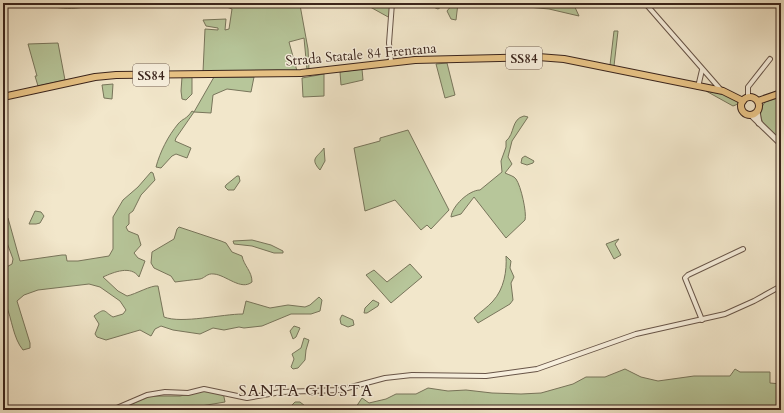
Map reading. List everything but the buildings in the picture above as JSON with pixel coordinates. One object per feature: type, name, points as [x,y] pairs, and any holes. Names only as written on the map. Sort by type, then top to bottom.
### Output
[{"type":"main road","name":"Strada Statale 84 Frentana","points":[[3,97],[95,77],[116,75],[301,73],[391,61],[550,58],[590,64],[723,92],[745,99]]},
{"type":"main road","points":[[758,101],[781,93]]},
{"type":"main road","points":[[753,97],[758,101],[759,106],[757,112],[751,115],[742,111],[741,106],[745,99],[753,97]]},
{"type":"street","points":[[391,61],[389,42],[392,3]]},
{"type":"street","points":[[645,3],[702,70],[723,92]]},
{"type":"street","points":[[745,99],[748,87],[770,59]]},
{"type":"street","points":[[698,87],[702,70]]},
{"type":"street","points":[[757,112],[760,126]]},
{"type":"street","points":[[751,115],[760,126],[781,144]]},
{"type":"street","points":[[702,320],[685,278],[688,275],[743,249]]},
{"type":"street","points":[[112,410],[147,395],[165,392],[188,393],[204,389],[247,398],[282,392],[340,390],[384,378],[412,375],[486,376],[537,369],[636,334],[702,320],[734,311],[781,286]]},
{"type":"green space","points":[[37,3],[97,3],[90,6],[67,8],[52,7]]},
{"type":"green space","points":[[216,3],[296,3],[300,5],[308,49],[309,70],[307,70],[304,38],[289,42],[297,71],[203,72],[205,29],[218,30],[218,28],[206,26],[203,20],[226,19],[225,30],[229,29],[232,9]]},
{"type":"green space","points":[[363,3],[386,3],[391,5],[390,18]]},
{"type":"green space","points":[[432,3],[447,3],[438,9],[431,6]]},
{"type":"green space","points":[[450,3],[458,3],[456,20],[451,19],[447,11],[452,5]]},
{"type":"green space","points":[[507,3],[573,3],[579,16],[549,9],[507,5]]},
{"type":"green space","points":[[614,31],[618,31],[614,66],[610,65]]},
{"type":"green space","points":[[58,43],[65,80],[38,86],[35,76],[37,76],[28,44]]},
{"type":"green space","points":[[447,63],[455,95],[445,98],[436,64]]},
{"type":"green space","points":[[362,69],[363,80],[341,85],[340,72]]},
{"type":"green space","points":[[324,74],[324,96],[303,97],[302,78]]},
{"type":"green space","points":[[182,77],[192,77],[192,94],[186,100],[182,99]]},
{"type":"green space","points":[[214,77],[254,77],[251,92],[227,89],[213,95],[211,113],[194,112]]},
{"type":"green space","points":[[113,84],[112,99],[104,98],[102,85]]},
{"type":"green space","points":[[706,91],[732,96],[738,100],[738,104],[733,106]]},
{"type":"green space","points":[[781,97],[781,140],[767,128],[761,119],[761,114],[765,102]]},
{"type":"green space","points":[[192,111],[194,112],[175,141],[191,148],[187,158],[176,154],[172,156],[161,168],[156,167],[165,144],[174,129]]},
{"type":"green space","points":[[524,116],[528,117],[512,141],[508,157],[512,164],[505,173],[514,177],[518,182],[522,193],[525,220],[506,238],[474,197],[461,214],[451,217],[454,208],[462,199],[471,193],[480,190],[502,172],[501,161],[506,147],[506,141],[511,135],[517,120]]},
{"type":"green space","points":[[408,130],[449,210],[431,229],[427,225],[421,230],[395,200],[365,211],[354,148],[380,141],[380,138]]},
{"type":"green space","points":[[324,148],[325,161],[320,170],[315,163],[315,160]]},
{"type":"green space","points":[[525,156],[534,161],[533,163],[527,165],[521,163],[522,158]]},
{"type":"green space","points":[[151,172],[153,173],[155,180],[141,195],[133,211],[129,214],[129,224],[126,227],[128,231],[138,235],[141,245],[134,253],[138,258],[145,261],[139,277],[136,273],[127,270],[112,273],[103,277],[118,291],[127,296],[158,286],[164,317],[172,319],[191,319],[243,314],[246,301],[270,308],[288,305],[305,307],[310,305],[319,297],[322,300],[320,311],[311,314],[291,314],[262,326],[244,328],[239,327],[224,330],[213,328],[200,334],[173,330],[161,326],[155,329],[151,336],[140,330],[106,340],[97,337],[95,334],[99,324],[94,316],[103,311],[113,317],[123,314],[126,310],[120,301],[100,287],[89,284],[38,290],[24,295],[17,301],[30,343],[30,348],[23,350],[17,340],[6,305],[3,306],[3,269],[12,264],[13,259],[3,232],[3,217],[8,218],[20,261],[62,255],[66,255],[67,261],[78,261],[109,256],[113,249],[113,217],[123,200],[138,187]]},
{"type":"green space","points":[[239,176],[240,181],[234,190],[228,190],[225,187],[226,185]]},
{"type":"green space","points":[[35,211],[41,212],[44,216],[40,223],[29,224]]},
{"type":"green space","points":[[179,227],[226,243],[232,252],[242,256],[251,275],[252,282],[243,285],[238,284],[219,275],[212,274],[200,279],[175,282],[171,276],[154,268],[151,263],[152,252],[174,239]]},
{"type":"green space","points":[[619,239],[615,244],[621,255],[614,259],[606,244]]},
{"type":"green space","points":[[252,240],[271,245],[283,251],[283,253],[274,253],[252,246],[234,244],[233,241]]},
{"type":"green space","points":[[506,256],[511,261],[510,268],[514,277],[511,283],[513,300],[510,304],[478,323],[474,318],[493,301],[500,291],[505,274]]},
{"type":"green space","points":[[410,264],[422,277],[391,303],[366,275],[374,270],[387,282]]},
{"type":"green space","points":[[373,300],[379,303],[378,306],[367,313],[364,313],[365,308]]},
{"type":"green space","points":[[342,315],[353,320],[354,325],[348,327],[341,324],[340,319]]},
{"type":"green space","points":[[294,326],[300,328],[296,337],[293,339],[290,331]]},
{"type":"green space","points":[[304,338],[309,340],[305,360],[298,368],[293,369],[291,367],[294,359],[292,354],[301,348]]},
{"type":"green space","points":[[625,369],[641,377],[658,381],[694,376],[730,376],[735,369],[740,372],[770,372],[770,383],[781,384],[781,410],[426,410],[418,406],[407,410],[354,410],[362,398],[369,403],[386,399],[396,394],[416,394],[428,388],[448,391],[466,390],[492,393],[541,393],[573,384],[586,377],[605,377]]},
{"type":"green space","points":[[205,390],[223,392],[225,402],[195,407],[191,410],[118,410],[150,396],[180,396]]},
{"type":"green space","points":[[295,402],[300,402],[310,410],[282,410],[291,406]]},
{"type":"district","name":"SANTA GIUSTA","points":[[306,390]]}]
